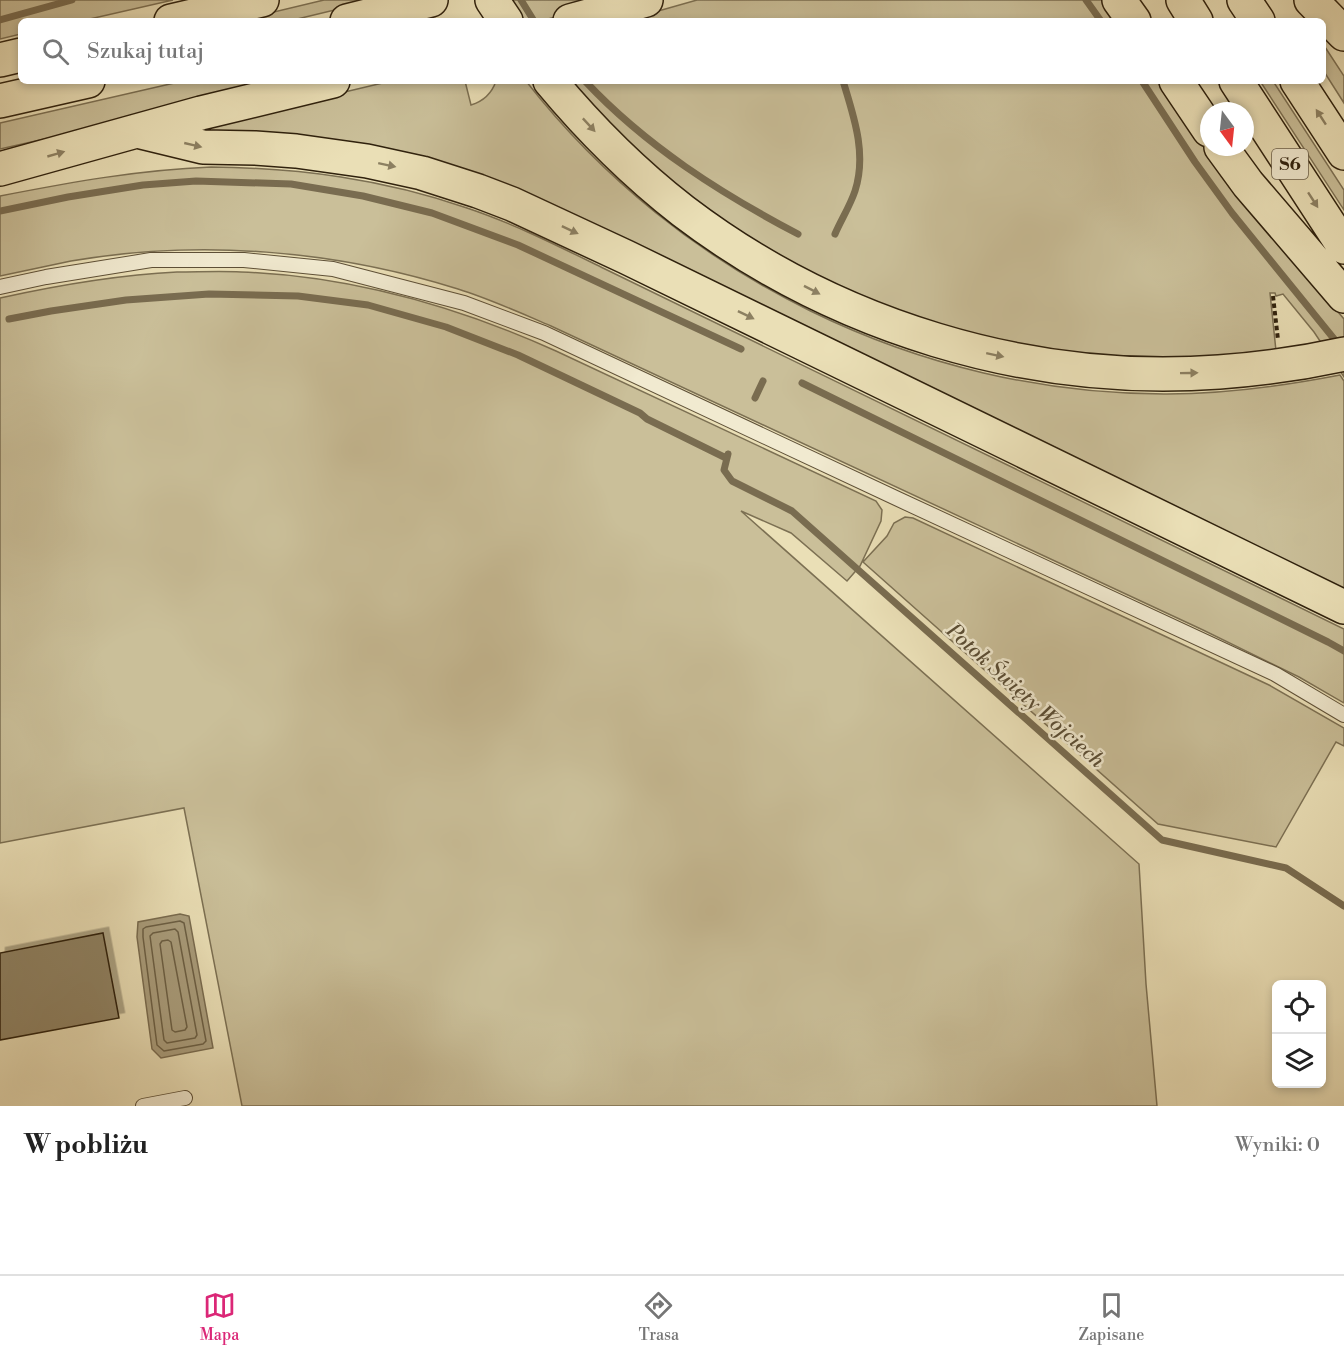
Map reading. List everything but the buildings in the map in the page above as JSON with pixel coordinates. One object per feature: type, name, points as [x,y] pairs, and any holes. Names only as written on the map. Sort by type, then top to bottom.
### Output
[{"type":"highway","points":[[184,18],[262,0]]},
{"type":"highway","points":[[359,18],[431,0]]},
{"type":"highway","points":[[492,0],[504,18]]},
{"type":"highway","points":[[581,18],[646,0]]},
{"type":"highway","points":[[1119,0],[1132,18]]},
{"type":"highway","points":[[1183,0],[1194,18]]},
{"type":"highway","points":[[1244,0],[1256,18]]},
{"type":"highway","points":[[1310,0],[1319,18]]},
{"type":"highway","points":[[1310,0],[1344,34]]},
{"type":"highway","points":[[1326,30],[1344,60]]},
{"type":"highway","points":[[0,60],[18,57]]},
{"type":"highway","points":[[0,101],[74,84]]},
{"type":"highway","points":[[0,169],[201,113],[321,84]]},
{"type":"highway","points":[[553,84],[593,129],[633,168],[683,210],[727,242],[828,299],[916,334],[1007,358],[1121,373],[1218,372],[1270,367],[1338,355]]},
{"type":"highway","points":[[1178,84],[1200,117]]},
{"type":"highway","name":"S6","points":[[1238,84],[1344,247]]},
{"type":"highway","name":"S6","points":[[1299,84],[1344,153]]},
{"type":"highway","points":[[136,131],[203,147],[255,147],[367,161],[422,173],[512,204],[1344,607]]},
{"type":"highway","points":[[1228,156],[1248,184],[1344,296]]},
{"type":"lane","points":[[0,287],[150,260],[244,260],[333,269],[464,303],[544,333],[1275,674],[1344,715]]},
{"type":"lane","points":[[143,1106],[185,1098]]},
{"type":"path","points":[[1273,296],[1278,344]]},
{"type":"shaded area","points":[[0,0],[173,0],[94,18],[18,18],[18,35],[0,39]]},
{"type":"shaded area","points":[[324,0],[376,0],[301,18],[249,18]]},
{"type":"shaded area","points":[[509,0],[618,0],[552,18],[521,18]]},
{"type":"shaded area","points":[[697,0],[1104,0],[1117,18],[634,18]]},
{"type":"shaded area","points":[[1326,49],[1344,76],[1344,103],[1326,75]]},
{"type":"shaded area","points":[[170,84],[289,84],[0,149],[0,123]]},
{"type":"shaded area","points":[[378,84],[466,84],[471,105],[487,96],[494,84],[529,84],[587,150],[655,212],[730,266],[810,311],[895,347],[984,373],[1074,389],[1167,394],[1210,393],[1276,386],[1340,375],[1344,381],[1344,591],[546,204],[201,132],[201,127]]},
{"type":"shaded area","points":[[571,84],[1162,84],[1200,140],[1200,156],[1211,156],[1269,231],[1344,319],[1344,377],[1314,332],[1283,294],[1276,296],[1275,293],[1270,293],[1276,351],[1176,360],[1083,355],[993,340],[905,314],[802,270],[709,213],[641,157]]},
{"type":"shaded area","points":[[1262,84],[1275,84],[1344,190],[1344,210]]},
{"type":"shaded area","points":[[211,167],[309,173],[404,189],[485,214],[554,244],[1344,629],[1344,703],[1299,677],[1203,630],[551,326],[458,289],[363,265],[315,257],[217,250],[120,254],[71,261],[0,276],[0,196],[105,177]]},
{"type":"shaded area","points":[[177,272],[241,272],[323,280],[363,287],[441,307],[556,351],[876,501],[882,510],[881,521],[860,566],[847,581],[791,533],[741,511],[1139,864],[1146,984],[1157,1106],[242,1106],[184,808],[0,843],[0,298],[88,281]]},
{"type":"shaded area","points":[[905,517],[913,518],[1269,685],[1344,728],[1344,746],[1336,742],[1276,847],[1158,824],[863,562],[887,536],[894,523]]},
{"type":"water","points":[[180,914],[189,916],[213,1048],[161,1058],[152,1049],[137,937],[138,922]]},
{"type":"waterway","points":[[0,20],[72,0]]},
{"type":"waterway","points":[[521,0],[532,18]]},
{"type":"waterway","points":[[1086,0],[1099,18]]},
{"type":"waterway","points":[[588,84],[633,127],[685,166],[740,202],[798,234]]},
{"type":"waterway","name":"Potok Święty Wojciech","points":[[835,234],[855,191],[860,163],[858,136],[844,84]]},
{"type":"waterway","points":[[1144,84],[1195,162],[1232,213],[1339,345]]},
{"type":"waterway","points":[[0,211],[143,185],[196,181],[291,184],[363,196],[432,213],[518,245],[741,349]]},
{"type":"waterway","points":[[9,319],[126,300],[209,294],[298,296],[368,305],[446,327],[518,355],[640,413],[647,419],[726,458]]},
{"type":"waterway","name":"Potok Święty Wojciech","points":[[755,398],[763,381]]},
{"type":"waterway","points":[[802,383],[1344,651]]},
{"type":"waterway","name":"Potok Święty Wojciech","points":[[728,454],[724,470],[732,481],[792,511],[1162,840],[1286,868],[1344,906]]}]
